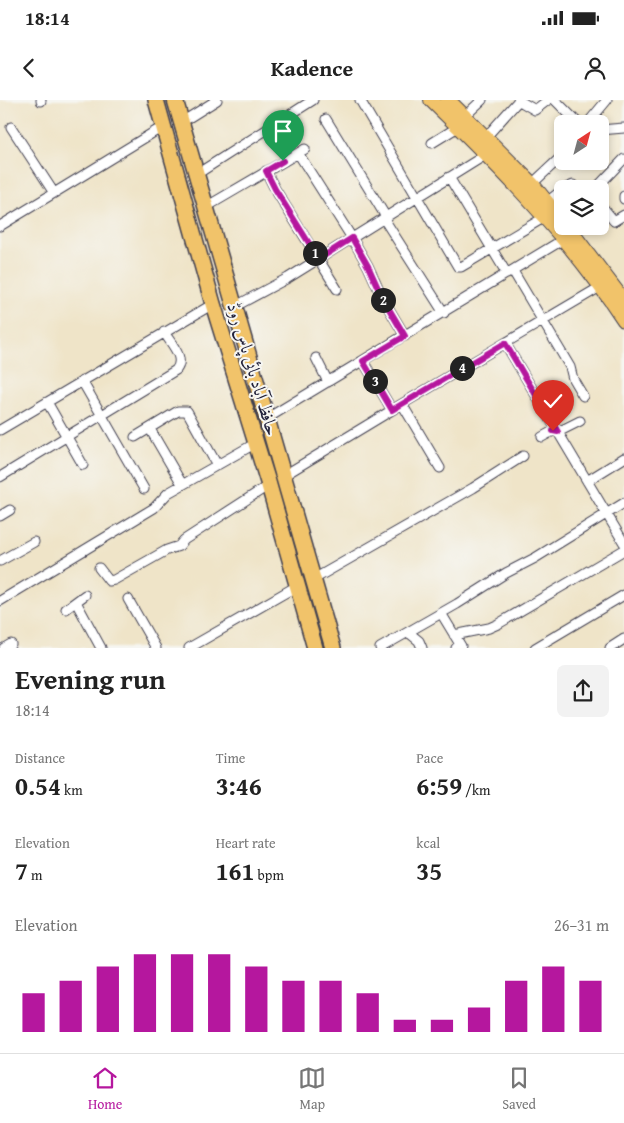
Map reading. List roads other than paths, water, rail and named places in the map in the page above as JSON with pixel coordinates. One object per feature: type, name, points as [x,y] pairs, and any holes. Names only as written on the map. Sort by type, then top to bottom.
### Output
[{"type":"highway","name":"حافظ آباد بائی پاس روڈ","points":[[156,100],[213,304],[256,443],[315,648]]},
{"type":"highway","name":"حافظ آباد بائی پاس روڈ","points":[[175,100],[333,648]]},
{"type":"main road","points":[[431,100],[486,137],[532,184],[554,211]]},
{"type":"main road","points":[[448,100],[462,122],[487,154],[545,217],[554,222]]},
{"type":"main road","points":[[573,235],[600,287],[624,320]]},
{"type":"main road","points":[[574,235],[623,298]]},
{"type":"street","points":[[182,122],[217,100]]},
{"type":"street","points":[[197,174],[313,100]]},
{"type":"street","points":[[360,100],[458,267],[461,268],[545,217]]},
{"type":"street","points":[[432,143],[462,122],[482,100]]},
{"type":"street","points":[[486,137],[518,100],[535,110],[548,100]]},
{"type":"street","points":[[555,100],[570,115]]},
{"type":"street","points":[[594,115],[607,100]]},
{"type":"street","points":[[326,119],[444,313]]},
{"type":"street","points":[[0,226],[164,126]]},
{"type":"street","points":[[11,127],[54,193]]},
{"type":"street","points":[[609,129],[624,128]]},
{"type":"street","points":[[206,207],[301,151],[368,266],[382,297],[405,336]]},
{"type":"street","points":[[234,307],[288,278],[487,154]]},
{"type":"street","points":[[604,180],[624,159]]},
{"type":"street","points":[[532,184],[554,163]]},
{"type":"street","points":[[266,171],[275,189],[337,289]]},
{"type":"street","points":[[449,178],[492,248],[542,320],[570,367],[573,379],[583,396]]},
{"type":"street","points":[[547,202],[554,197]]},
{"type":"street","points":[[609,215],[614,221],[624,215]]},
{"type":"street","points":[[266,419],[444,313],[565,235]]},
{"type":"street","points":[[283,476],[600,287]]},
{"type":"street","points":[[0,430],[213,304]]},
{"type":"street","points":[[0,477],[176,370],[180,366],[180,359],[164,332]]},
{"type":"street","points":[[505,343],[624,543]]},
{"type":"street","points":[[316,358],[328,382]]},
{"type":"street","points":[[363,361],[392,410]]},
{"type":"street","points":[[82,381],[144,489]]},
{"type":"street","points":[[46,402],[83,465]]},
{"type":"street","points":[[402,404],[440,468]]},
{"type":"street","points":[[135,437],[178,412],[187,411],[217,465]]},
{"type":"street","points":[[542,437],[553,431],[558,432],[580,421]]},
{"type":"street","points":[[150,429],[182,484]]},
{"type":"street","points":[[0,601],[154,508],[168,493],[182,484],[256,443]]},
{"type":"street","points":[[314,579],[473,488],[523,456]]},
{"type":"street","points":[[587,481],[624,458]]},
{"type":"street","points":[[99,568],[109,581],[114,580],[167,550],[179,546],[184,540],[268,486]]},
{"type":"street","points":[[380,648],[624,503]]},
{"type":"street","points":[[0,516],[10,510]]},
{"type":"street","points":[[0,561],[34,542]]},
{"type":"street","points":[[454,635],[489,628],[498,624],[624,550]]},
{"type":"street","points":[[189,648],[297,586]]},
{"type":"street","points":[[66,609],[85,595]]},
{"type":"street","points":[[535,648],[624,595]]},
{"type":"street","points":[[128,599],[156,648]]},
{"type":"street","points":[[76,602],[101,648]]},
{"type":"street","points":[[441,613],[461,646],[456,648]]},
{"type":"street","points":[[408,632],[419,641],[422,648]]},
{"type":"street","points":[[610,648],[624,639]]}]
